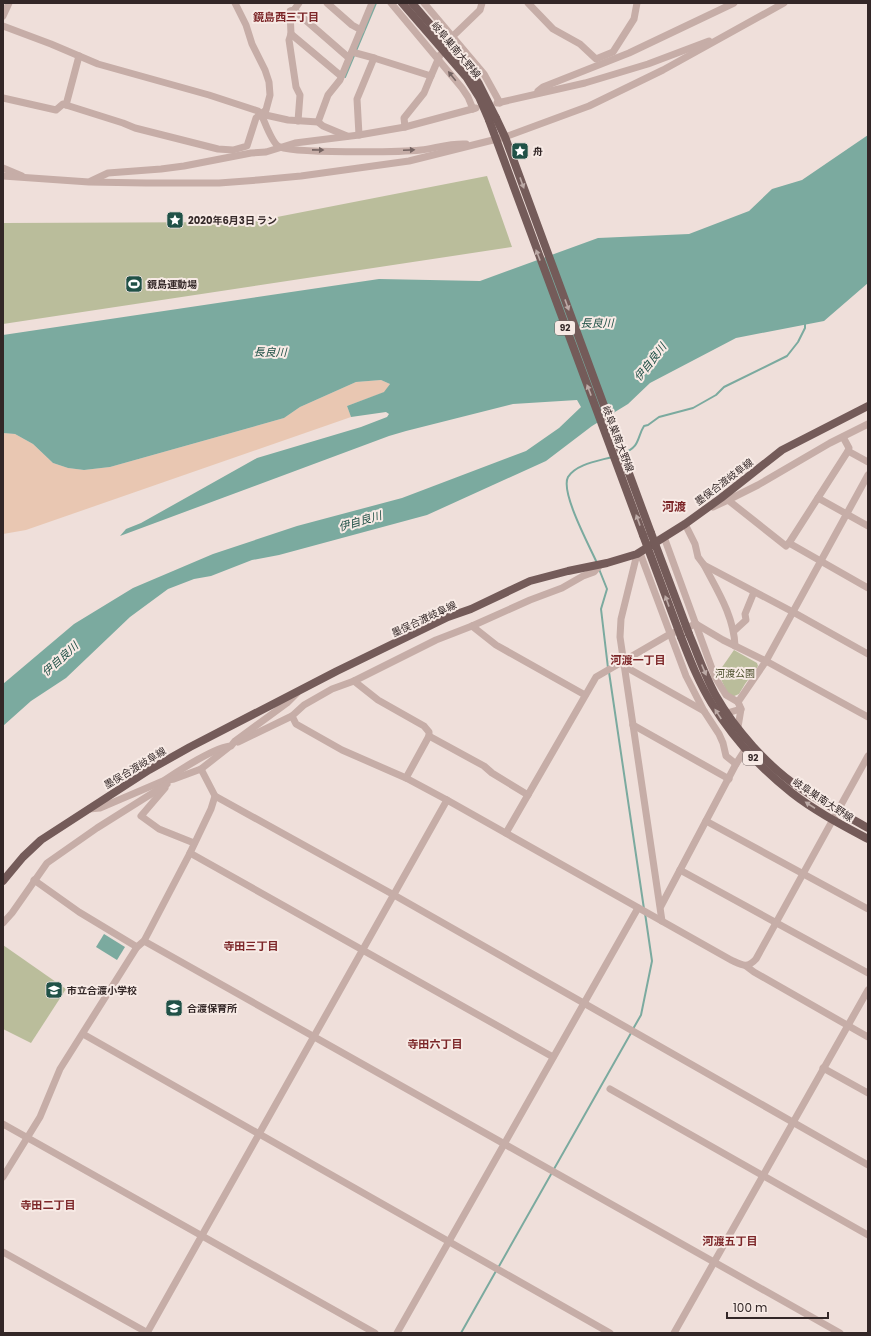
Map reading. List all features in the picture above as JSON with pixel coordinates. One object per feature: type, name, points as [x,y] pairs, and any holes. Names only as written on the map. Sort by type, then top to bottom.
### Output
[{"type":"main road","name":"岐阜巣南大野線","points":[[402,3],[467,78],[505,137],[647,534],[681,637],[694,669],[711,702],[725,724],[745,750],[768,773],[794,794],[832,819],[868,839]]},
{"type":"main road","name":"岐阜巣南大野線","points":[[412,3],[472,73],[479,84],[492,119],[495,139],[499,150],[636,504]]},
{"type":"main road","name":"墨俣合渡岐阜線","points":[[3,881],[23,857],[41,840],[149,770],[190,747],[448,617],[470,609],[530,581],[568,571],[600,565],[638,554],[685,524],[782,450],[868,406]]},
{"type":"main road","name":"岐阜巣南大野線","points":[[647,534],[705,673],[727,713],[752,745],[794,783],[868,828]]},
{"type":"street","points":[[3,16],[9,3]]},
{"type":"street","points":[[3,98],[56,110],[63,104],[135,128],[218,149],[233,150],[247,146],[256,118],[266,110],[270,95],[269,82],[236,3]]},
{"type":"street","points":[[298,121],[300,95],[296,87],[293,74],[289,40],[291,34],[290,11],[294,10],[299,3]]},
{"type":"street","points":[[327,3],[352,25],[361,30]]},
{"type":"street","points":[[318,122],[328,95],[354,54],[361,30],[372,3]]},
{"type":"street","points":[[89,182],[108,173],[184,166],[251,153],[266,152],[295,143],[359,135],[404,127],[474,109],[462,88],[440,58],[391,3]]},
{"type":"street","points":[[424,3],[484,74],[499,103],[585,83],[648,64],[735,31]]},
{"type":"street","points":[[452,37],[480,10],[482,3]]},
{"type":"street","points":[[528,3],[554,29],[580,44],[596,59],[613,52],[634,19],[637,3]]},
{"type":"street","points":[[535,94],[543,87],[630,53],[734,3]]},
{"type":"street","points":[[3,176],[146,184],[219,183],[258,180],[408,161],[505,137],[589,106],[663,70],[784,3]]},
{"type":"street","points":[[294,10],[354,54],[374,58],[431,76]]},
{"type":"street","points":[[3,26],[114,69],[209,95],[258,111],[261,114],[288,120],[318,122],[323,126],[349,136]]},
{"type":"street","points":[[291,34],[341,76]]},
{"type":"street","points":[[66,105],[79,56]]},
{"type":"street","points":[[359,135],[357,99],[374,58]]},
{"type":"street","points":[[404,127],[404,118],[424,92],[440,58]]},
{"type":"street","points":[[261,114],[274,142],[279,147],[296,150],[387,152],[420,150],[457,144],[474,145]]},
{"type":"street","points":[[3,168],[27,178]]},
{"type":"street","points":[[697,514],[758,485],[830,443],[868,424]]},
{"type":"street","points":[[728,500],[786,546],[848,451],[849,448],[843,437]]},
{"type":"street","points":[[848,451],[868,462]]},
{"type":"street","points":[[727,713],[739,706],[766,662],[868,474]]},
{"type":"street","points":[[818,498],[868,526]]},
{"type":"street","points":[[685,524],[695,544],[698,557],[704,564],[729,614],[734,631],[735,646]]},
{"type":"street","points":[[664,537],[715,676],[726,695],[739,706]]},
{"type":"street","points":[[789,543],[868,588]]},
{"type":"street","points":[[638,554],[686,676],[704,711],[724,743],[726,756],[736,764]]},
{"type":"street","points":[[638,554],[620,619],[620,637],[661,906],[659,919]]},
{"type":"street","points":[[704,564],[868,654]]},
{"type":"street","points":[[87,810],[100,808],[202,769],[231,746],[292,716],[304,705],[332,689],[354,681],[436,640],[562,588],[583,576],[594,572],[600,565]]},
{"type":"street","points":[[734,631],[746,620],[745,614],[754,592]]},
{"type":"street","points":[[506,833],[596,677],[615,666],[624,664],[670,634],[696,624]]},
{"type":"street","points":[[696,624],[723,640],[868,717]]},
{"type":"street","points":[[472,626],[496,644],[585,695]]},
{"type":"street","points":[[624,664],[704,711]]},
{"type":"street","points":[[354,681],[378,700],[424,726],[429,732],[429,736],[406,778]]},
{"type":"street","points":[[3,923],[12,913],[46,863],[199,760],[226,746],[231,746],[235,741],[287,703],[301,690]]},
{"type":"street","points":[[738,727],[739,706]]},
{"type":"street","points":[[292,716],[296,724],[342,750],[406,778],[447,800],[731,960],[746,966],[868,1037]]},
{"type":"street","points":[[633,725],[729,779]]},
{"type":"street","points":[[429,736],[484,766],[492,773],[528,795]]},
{"type":"street","points":[[661,906],[736,764],[745,750]]},
{"type":"street","points":[[746,966],[751,964],[756,959],[868,756]]},
{"type":"street","points":[[202,769],[215,796],[640,1034],[868,1165]]},
{"type":"street","points":[[167,782],[141,816],[159,829],[194,843]]},
{"type":"street","points":[[3,1177],[40,1117],[60,1069],[137,947],[144,941],[190,853],[211,809],[215,796]]},
{"type":"street","points":[[3,1252],[147,1333],[447,800]]},
{"type":"street","points":[[706,821],[868,909]]},
{"type":"street","points":[[190,853],[554,1057]]},
{"type":"street","points":[[680,870],[868,973]]},
{"type":"street","points":[[34,880],[79,912],[137,947]]},
{"type":"street","points":[[397,1333],[639,908]]},
{"type":"street","points":[[144,941],[840,1333]]},
{"type":"street","points":[[674,1333],[868,990]]},
{"type":"street","points":[[83,1034],[610,1333]]},
{"type":"street","points":[[823,1068],[868,1094]]},
{"type":"street","points":[[610,1090],[868,1235]]},
{"type":"street","points":[[3,1124],[375,1333]]},
{"type":"green space","name":"鏡島運動場","points":[[487,176],[512,247],[3,324],[3,223],[251,222]]},
{"type":"green space","name":"河渡公園","points":[[734,650],[757,663],[758,666],[739,694],[732,697],[727,692],[718,673]]},
{"type":"green space","points":[[3,945],[66,989],[31,1043],[3,1029]]},
{"type":"sand","points":[[381,380],[390,384],[385,392],[347,406],[351,417],[26,530],[3,534],[3,433],[15,434],[33,444],[53,463],[68,468],[84,470],[110,467],[284,418],[300,407],[356,382]]},
{"type":"water","name":"長良川","points":[[868,135],[868,283],[824,321],[736,338],[650,383],[628,404],[592,426],[546,461],[427,515],[279,555],[252,560],[211,576],[194,579],[168,589],[130,617],[66,678],[31,701],[3,726],[3,684],[74,624],[133,588],[213,554],[297,526],[402,498],[526,451],[559,428],[581,407],[577,400],[513,404],[406,431],[120,536],[126,529],[141,523],[257,458],[361,427],[387,417],[389,414],[386,412],[351,417],[347,406],[384,392],[390,384],[381,380],[356,382],[300,407],[284,418],[110,467],[84,470],[68,468],[53,463],[33,444],[15,434],[3,433],[3,335],[379,279],[480,281],[598,238],[689,234],[749,211],[772,189],[802,180]]},
{"type":"water","points":[[104,934],[125,947],[117,960],[96,947]]},
{"type":"waterway","points":[[345,77],[376,3]]},
{"type":"waterway","points":[[623,453],[635,445],[644,426],[648,425],[659,417],[693,408],[716,395],[724,387],[787,356],[798,342],[805,328],[805,323]]},
{"type":"waterway","points":[[597,563],[572,507],[568,495],[567,484],[568,477],[576,469],[612,457]]},
{"type":"waterway","points":[[599,569],[607,589],[601,609],[608,668]]},
{"type":"waterway","points":[[609,672],[644,909]]},
{"type":"waterway","points":[[633,1029],[641,1015],[652,961],[645,913]]},
{"type":"waterway","points":[[498,1268],[631,1033]]},
{"type":"waterway","points":[[461,1333],[496,1271]]},
{"type":"place","name":"舟","points":[[520,151]]},
{"type":"place","name":"2020年6月3日 ラン","points":[[175,220]]},
{"type":"place","name":"鏡島運動場","points":[[134,284]]},
{"type":"place","name":"市立合渡小学校","points":[[54,990]]},
{"type":"place","name":"合渡保育所","points":[[174,1008]]},
{"type":"district","name":"鏡島西三丁目","points":[[286,17]]},
{"type":"district","name":"河渡","points":[[674,506]]},
{"type":"district","name":"河渡一丁目","points":[[638,660]]},
{"type":"district","name":"寺田三丁目","points":[[251,946]]},
{"type":"district","name":"寺田六丁目","points":[[435,1044]]},
{"type":"district","name":"寺田二丁目","points":[[48,1205]]},
{"type":"district","name":"河渡五丁目","points":[[730,1241]]},
{"type":"water label","name":"伊自良川","points":[[650,362]]},
{"type":"water label","name":"伊自良川","points":[[360,521]]},
{"type":"water label","name":"伊自良川","points":[[60,659]]}]
